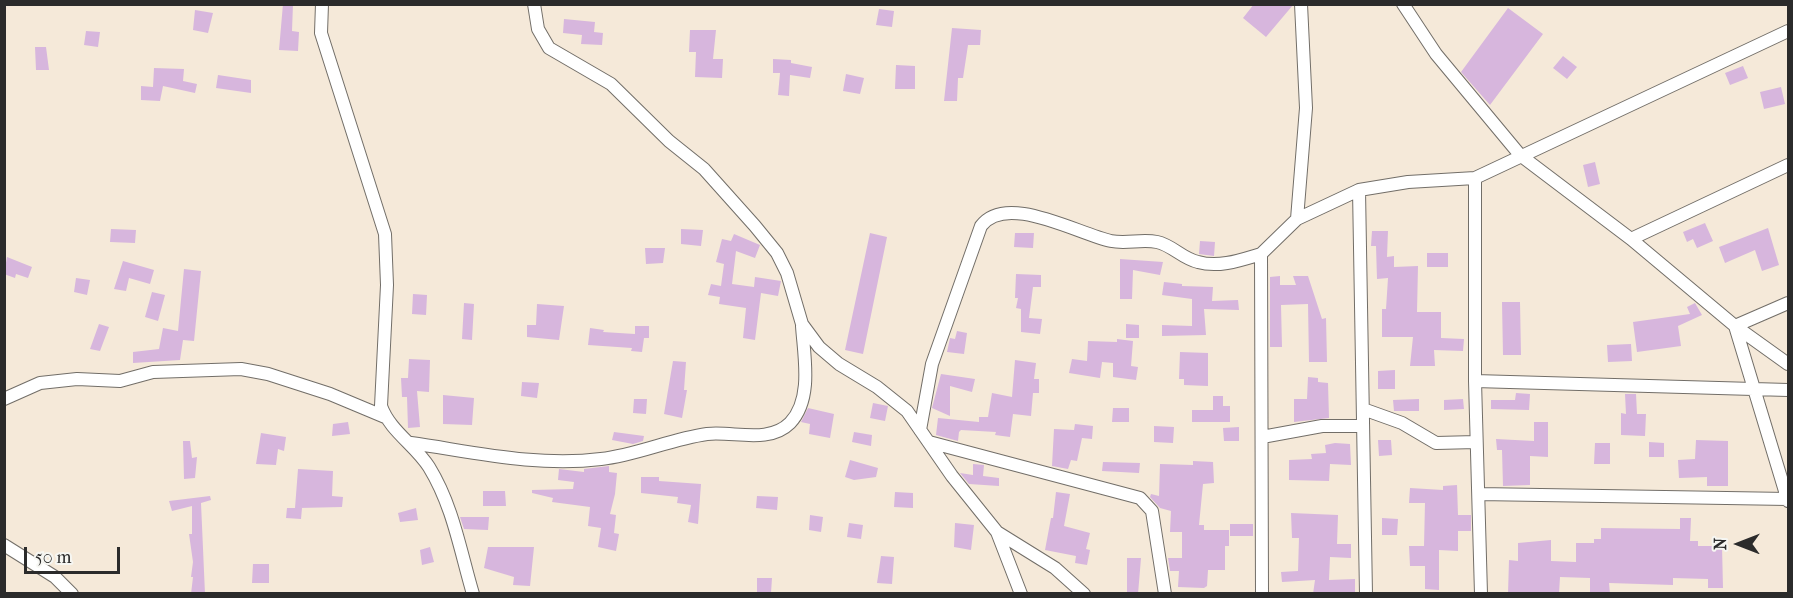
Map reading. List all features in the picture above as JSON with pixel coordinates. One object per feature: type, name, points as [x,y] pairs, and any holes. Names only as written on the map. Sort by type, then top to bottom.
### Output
[{"type":"street","points":[[322,4],[321,33],[386,234],[388,252],[386,344],[381,385],[381,406],[385,417]]},
{"type":"street","points":[[534,4],[538,29],[549,48],[611,84],[669,141],[704,169],[755,226],[777,254],[787,273],[794,305],[802,324],[819,347],[907,411],[997,532],[1021,594]]},
{"type":"street","points":[[1296,219],[1306,108],[1301,4]]},
{"type":"street","points":[[1403,4],[1436,54],[1520,155],[1631,239],[1735,326],[1788,364]]},
{"type":"street","points":[[920,430],[932,364],[981,226],[986,218],[1000,213],[1027,215],[1107,240],[1157,242],[1198,262],[1217,264],[1261,254],[1296,219],[1359,190],[1408,182],[1475,178],[1788,31]]},
{"type":"street","points":[[1631,239],[1788,165]]},
{"type":"street","points":[[1475,178],[1475,381],[1481,594]]},
{"type":"street","points":[[1359,190],[1366,594]]},
{"type":"street","points":[[1261,254],[1262,594]]},
{"type":"street","points":[[1735,326],[1788,303]]},
{"type":"street","points":[[411,442],[538,462],[600,459],[641,452],[706,434],[763,436],[789,424],[798,412],[804,391],[802,324]]},
{"type":"street","points":[[1479,494],[1788,500],[1735,326]]},
{"type":"street","points":[[4,399],[24,388],[47,382],[77,379],[120,381],[153,372],[241,369],[268,374],[330,394],[385,417],[411,442],[432,473],[453,516],[472,594]]},
{"type":"street","points":[[1475,381],[1788,390]]},
{"type":"street","points":[[1363,409],[1402,423],[1436,443],[1476,442]]},
{"type":"street","points":[[1262,437],[1322,426],[1363,426]]},
{"type":"street","points":[[929,442],[1140,498],[1152,511],[1165,594]]},
{"type":"street","points":[[997,532],[1054,568],[1084,594]]},
{"type":"street","points":[[4,545],[55,577],[72,594]]},
{"type":"building","points":[[283,4],[293,4],[292,31],[299,32],[298,51],[279,50]]},
{"type":"building","points":[[1254,4],[1293,5],[1266,37],[1243,18]]},
{"type":"building","points":[[1508,8],[1543,34],[1490,105],[1461,72]]},
{"type":"building","points":[[879,9],[894,11],[892,27],[876,25]]},
{"type":"building","points":[[195,10],[213,13],[208,33],[193,30]]},
{"type":"building","points":[[564,19],[595,22],[594,32],[603,33],[602,45],[581,44],[582,35],[563,33]]},
{"type":"building","points":[[952,28],[981,30],[980,45],[968,45],[963,78],[958,78],[957,101],[944,101]]},
{"type":"building","points":[[690,30],[716,30],[713,59],[723,59],[722,78],[695,77],[696,52],[689,52]]},
{"type":"building","points":[[86,31],[100,32],[98,47],[84,45]]},
{"type":"building","points":[[35,47],[46,47],[49,70],[36,70]]},
{"type":"building","points":[[1563,56],[1577,67],[1567,79],[1553,68]]},
{"type":"building","points":[[773,59],[791,60],[791,63],[812,67],[810,78],[790,75],[789,96],[778,95],[780,73],[773,73]]},
{"type":"building","points":[[896,65],[915,66],[915,89],[895,89]]},
{"type":"building","points":[[1743,66],[1748,78],[1730,85],[1725,73]]},
{"type":"building","points":[[154,68],[184,69],[183,81],[197,84],[195,93],[163,86],[160,101],[141,100],[141,86],[153,87]]},
{"type":"building","points":[[846,74],[864,78],[860,94],[843,91]]},
{"type":"building","points":[[218,75],[251,80],[251,93],[216,88]]},
{"type":"building","points":[[1781,87],[1785,104],[1764,109],[1760,92]]},
{"type":"building","points":[[1595,162],[1600,184],[1588,187],[1583,165]]},
{"type":"building","points":[[1705,223],[1713,241],[1697,248],[1693,239],[1687,242],[1683,232]]},
{"type":"building","points":[[1768,228],[1779,265],[1762,271],[1755,250],[1725,263],[1719,247]]},
{"type":"building","points":[[111,229],[136,230],[135,243],[110,242]]},
{"type":"building","points":[[681,229],[703,230],[701,246],[681,244]]},
{"type":"building","points":[[1372,231],[1388,231],[1387,257],[1394,256],[1394,267],[1418,266],[1417,312],[1441,312],[1441,338],[1464,339],[1463,351],[1434,350],[1435,366],[1410,366],[1413,337],[1382,337],[1382,309],[1386,309],[1388,278],[1377,279],[1376,246],[1371,246]]},
{"type":"building","points":[[870,233],[887,237],[863,354],[845,350]]},
{"type":"building","points":[[1015,233],[1034,233],[1033,248],[1014,247]]},
{"type":"building","points":[[734,234],[760,245],[755,258],[736,251],[732,284],[754,287],[755,277],[781,281],[778,296],[761,293],[755,340],[743,338],[746,308],[719,304],[720,297],[708,295],[711,284],[721,286],[724,264],[716,262],[722,239],[731,241]]},
{"type":"building","points":[[1200,241],[1215,242],[1214,256],[1199,254]]},
{"type":"building","points":[[645,248],[665,248],[663,263],[646,264]]},
{"type":"building","points":[[1427,253],[1448,253],[1448,267],[1427,267]]},
{"type":"building","points":[[7,257],[32,267],[28,278],[16,274],[15,278],[4,274]]},
{"type":"building","points":[[1120,259],[1163,262],[1160,275],[1133,270],[1132,299],[1120,299]]},
{"type":"building","points":[[123,261],[154,270],[150,284],[129,278],[126,291],[114,289]]},
{"type":"building","points":[[184,269],[201,271],[194,341],[183,340],[180,360],[133,363],[133,352],[159,349],[163,328],[178,331]]},
{"type":"building","points":[[1016,274],[1041,275],[1041,287],[1033,287],[1029,318],[1042,319],[1040,334],[1021,332],[1021,309],[1016,308],[1018,298],[1015,298]]},
{"type":"building","points":[[1280,276],[1280,285],[1296,285],[1293,276],[1308,276],[1322,319],[1326,318],[1327,362],[1309,362],[1308,304],[1281,305],[1282,347],[1270,347],[1270,277]]},
{"type":"building","points":[[76,278],[90,280],[87,295],[74,292]]},
{"type":"building","points":[[1164,282],[1182,284],[1182,286],[1213,287],[1212,301],[1238,300],[1239,310],[1204,309],[1206,335],[1162,336],[1162,325],[1192,326],[1192,299],[1162,295]]},
{"type":"building","points":[[152,292],[165,295],[158,321],[145,317]]},
{"type":"building","points":[[413,294],[427,295],[426,315],[412,314]]},
{"type":"building","points":[[1502,302],[1520,302],[1521,355],[1503,355]]},
{"type":"building","points":[[464,303],[474,304],[472,340],[462,339]]},
{"type":"building","points":[[1695,303],[1702,315],[1678,326],[1681,346],[1637,352],[1633,322],[1690,314],[1687,307]]},
{"type":"building","points":[[537,304],[564,306],[559,340],[527,337],[527,325],[536,325]]},
{"type":"building","points":[[99,324],[109,327],[100,351],[90,349]]},
{"type":"building","points":[[1126,324],[1139,325],[1139,338],[1126,338]]},
{"type":"building","points":[[635,326],[649,326],[649,338],[644,338],[642,352],[631,351],[632,348],[588,345],[590,328],[604,330],[603,332],[635,334]]},
{"type":"building","points":[[957,331],[967,333],[964,354],[947,352],[950,338],[955,339]]},
{"type":"building","points":[[1117,339],[1133,341],[1131,366],[1138,367],[1136,380],[1113,377],[1113,363],[1102,362],[1100,378],[1069,373],[1072,359],[1087,361],[1088,341],[1117,342]]},
{"type":"building","points":[[1631,344],[1632,361],[1608,362],[1607,345]]},
{"type":"building","points":[[1180,352],[1208,353],[1208,386],[1184,385],[1184,379],[1179,379]]},
{"type":"building","points":[[409,359],[430,360],[429,392],[417,391],[420,427],[408,428],[407,397],[402,397],[401,378],[408,378]]},
{"type":"building","points":[[1015,360],[1036,363],[1034,379],[1039,379],[1039,393],[1033,393],[1031,416],[1013,414],[1010,437],[995,435],[996,432],[961,430],[958,441],[936,435],[938,418],[979,422],[979,417],[988,417],[992,393],[1012,397]]},
{"type":"building","points":[[673,361],[686,362],[684,390],[687,390],[682,418],[664,414]]},
{"type":"building","points":[[1395,370],[1395,389],[1378,389],[1378,371]]},
{"type":"building","points":[[941,374],[975,379],[972,392],[950,386],[950,416],[932,408]]},
{"type":"building","points":[[1308,377],[1318,378],[1318,382],[1328,383],[1329,418],[1294,422],[1294,399],[1307,399]]},
{"type":"building","points":[[522,382],[539,383],[537,398],[521,396]]},
{"type":"building","points":[[1516,393],[1530,394],[1529,410],[1491,409],[1491,400],[1515,400]]},
{"type":"building","points":[[1625,394],[1636,394],[1637,414],[1646,414],[1645,436],[1621,435],[1621,413],[1626,414]]},
{"type":"building","points":[[443,395],[474,398],[472,425],[443,424]]},
{"type":"building","points":[[1213,396],[1223,396],[1223,406],[1230,406],[1230,422],[1192,422],[1192,410],[1213,410]]},
{"type":"building","points":[[634,399],[647,399],[646,414],[633,413]]},
{"type":"building","points":[[1419,399],[1419,411],[1394,411],[1393,400]]},
{"type":"building","points":[[1463,399],[1464,409],[1444,410],[1444,400]]},
{"type":"building","points":[[873,403],[888,406],[885,421],[870,418]]},
{"type":"building","points":[[808,408],[834,414],[830,438],[809,434],[810,424],[801,422]]},
{"type":"building","points":[[1113,408],[1129,408],[1129,422],[1112,422]]},
{"type":"building","points":[[348,422],[350,434],[332,436],[333,424]]},
{"type":"building","points":[[1534,422],[1548,422],[1548,457],[1530,456],[1530,485],[1503,486],[1502,450],[1497,450],[1496,439],[1534,441]]},
{"type":"building","points":[[1075,424],[1093,426],[1092,439],[1082,438],[1077,461],[1071,460],[1068,469],[1052,466],[1054,429],[1074,430]]},
{"type":"building","points":[[1154,426],[1174,427],[1173,443],[1154,442]]},
{"type":"building","points":[[1239,427],[1239,441],[1224,441],[1223,428]]},
{"type":"building","points":[[614,432],[644,436],[643,441],[633,444],[612,440]]},
{"type":"building","points":[[854,432],[872,435],[871,446],[852,442]]},
{"type":"building","points":[[261,433],[286,437],[284,451],[278,449],[276,465],[256,464]]},
{"type":"building","points":[[1378,440],[1391,440],[1392,455],[1379,456]]},
{"type":"building","points":[[1696,440],[1728,441],[1728,486],[1707,486],[1707,477],[1679,478],[1678,460],[1695,459]]},
{"type":"building","points":[[183,441],[190,441],[192,458],[197,457],[195,478],[184,479]]},
{"type":"building","points":[[1649,442],[1664,443],[1664,457],[1649,457]]},
{"type":"building","points":[[1595,443],[1610,443],[1610,464],[1594,464]]},
{"type":"building","points":[[1350,444],[1351,465],[1330,464],[1329,481],[1289,480],[1289,460],[1312,459],[1311,454],[1326,453],[1325,445]]},
{"type":"building","points":[[850,460],[878,468],[876,477],[854,480],[845,477]]},
{"type":"building","points":[[1193,461],[1213,462],[1214,483],[1203,484],[1199,525],[1204,525],[1204,530],[1229,530],[1229,546],[1225,546],[1225,570],[1208,570],[1207,586],[1204,588],[1178,587],[1179,571],[1170,571],[1168,558],[1182,558],[1182,532],[1170,532],[1171,511],[1160,508],[1150,497],[1151,494],[1159,496],[1160,464],[1193,465]]},
{"type":"building","points":[[1103,462],[1140,463],[1139,473],[1102,471]]},
{"type":"building","points":[[973,464],[984,465],[983,476],[999,478],[999,486],[969,484],[960,473],[973,475]]},
{"type":"building","points":[[609,466],[609,472],[617,473],[610,514],[616,515],[614,533],[619,534],[616,551],[598,547],[601,528],[588,526],[590,507],[552,502],[553,498],[532,493],[532,490],[573,489],[574,482],[558,480],[559,469],[584,472],[584,469]]},
{"type":"building","points":[[298,469],[333,471],[332,496],[343,497],[342,507],[299,508],[302,508],[301,519],[286,518],[287,508],[295,508]]},
{"type":"building","points":[[641,477],[659,477],[659,481],[701,484],[698,524],[688,522],[691,505],[677,503],[678,497],[641,493]]},
{"type":"building","points":[[1457,485],[1458,515],[1471,515],[1471,531],[1458,531],[1458,551],[1439,550],[1439,590],[1425,589],[1425,566],[1410,566],[1409,546],[1424,546],[1425,503],[1409,503],[1410,488],[1443,490],[1443,486]]},
{"type":"building","points":[[483,491],[505,491],[506,506],[483,506]]},
{"type":"building","points":[[895,492],[913,493],[913,508],[894,507]]},
{"type":"building","points":[[1056,492],[1070,494],[1064,526],[1090,533],[1086,549],[1090,550],[1087,565],[1075,563],[1076,556],[1045,550],[1051,518],[1053,518]]},
{"type":"building","points":[[210,496],[211,500],[201,503],[205,594],[191,594],[193,562],[189,534],[192,534],[192,506],[172,511],[169,501]]},
{"type":"building","points":[[757,496],[778,497],[777,510],[756,508]]},
{"type":"building","points":[[416,508],[418,520],[400,522],[398,513]]},
{"type":"building","points":[[1291,513],[1338,515],[1337,544],[1351,544],[1351,558],[1330,557],[1329,580],[1355,579],[1355,592],[1313,594],[1315,580],[1282,582],[1281,572],[1298,571],[1299,538],[1292,538]]},
{"type":"building","points":[[810,515],[823,517],[821,532],[809,530]]},
{"type":"building","points":[[460,517],[489,517],[488,530],[464,529]]},
{"type":"building","points":[[1382,518],[1398,519],[1397,535],[1382,535]]},
{"type":"building","points":[[1680,518],[1691,518],[1690,541],[1698,541],[1698,546],[1722,546],[1723,588],[1708,588],[1708,579],[1673,578],[1673,585],[1609,583],[1610,594],[1590,594],[1590,578],[1560,577],[1559,594],[1508,594],[1509,560],[1518,561],[1518,543],[1551,540],[1551,561],[1576,562],[1576,543],[1594,543],[1594,539],[1601,539],[1601,528],[1680,529]]},
{"type":"building","points":[[849,523],[863,525],[861,539],[847,537]]},
{"type":"building","points":[[955,523],[974,525],[971,550],[954,547]]},
{"type":"building","points":[[1230,524],[1253,524],[1253,536],[1230,536]]},
{"type":"building","points":[[430,547],[434,562],[422,565],[420,550]]},
{"type":"building","points":[[488,547],[534,547],[530,586],[513,585],[514,577],[484,568]]},
{"type":"building","points":[[881,556],[894,557],[892,584],[877,583]]},
{"type":"building","points":[[1127,558],[1141,558],[1138,594],[1127,594]]},
{"type":"building","points":[[253,564],[269,564],[269,583],[252,583]]},
{"type":"building","points":[[757,578],[772,578],[771,593],[757,593]]}]
